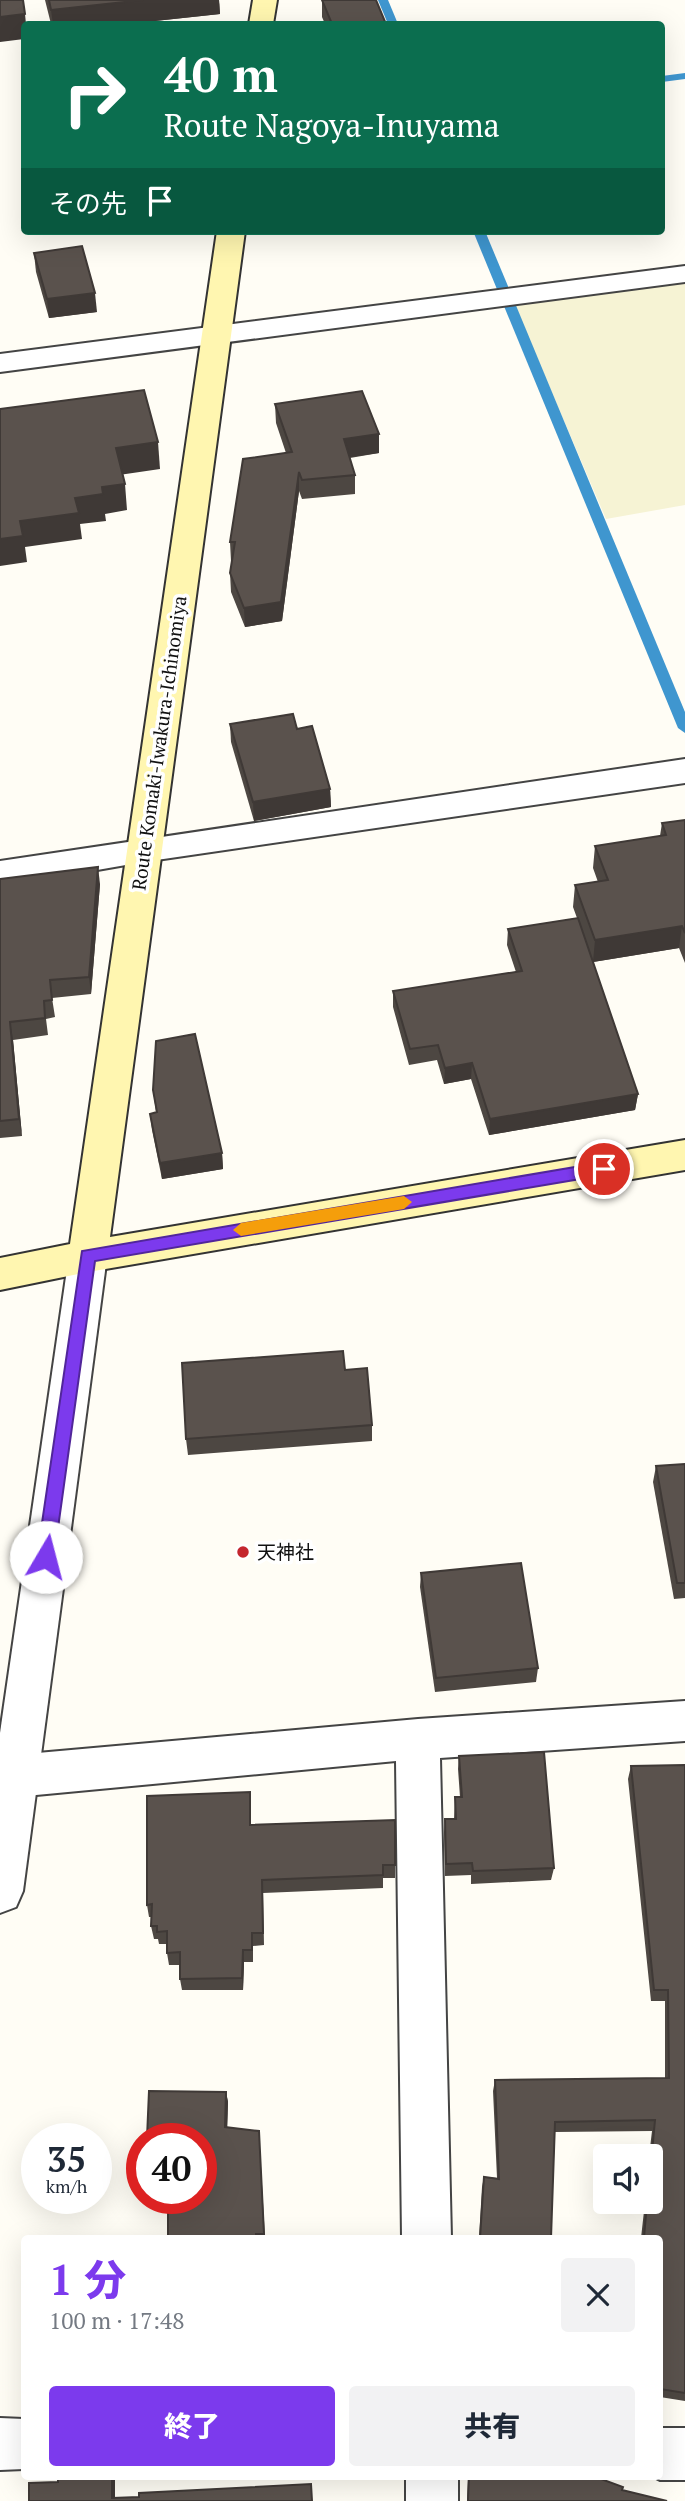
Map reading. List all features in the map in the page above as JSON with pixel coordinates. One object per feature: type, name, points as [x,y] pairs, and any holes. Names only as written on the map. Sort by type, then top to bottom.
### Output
[{"type":"main road","points":[[262,21],[265,0]]},
{"type":"main road","name":"Route Komaki-Iwakura-Ichinomiya","points":[[88,1256],[230,235]]},
{"type":"main road","points":[[0,1274],[88,1256],[685,1155]]},
{"type":"street","points":[[0,363],[216,332],[685,274]]},
{"type":"street","points":[[0,874],[144,850],[685,771]]},
{"type":"street","points":[[0,1891],[88,1256]]},
{"type":"street","points":[[15,1776],[418,1739],[685,1721]]},
{"type":"street","points":[[418,1739],[427,2235]]},
{"type":"street","points":[[0,2444],[21,2444]]},
{"type":"street","points":[[663,2454],[685,2454]]},
{"type":"street","points":[[432,2480],[432,2501]]},
{"type":"shaded area","points":[[685,276],[685,505],[606,519],[512,299]]},
{"type":"building","points":[[0,0],[23,0],[25,14],[0,17]]},
{"type":"building","points":[[49,0],[143,0],[51,10]]},
{"type":"building","points":[[322,0],[376,0],[385,21],[331,21]]},
{"type":"building","points":[[82,246],[95,293],[47,299],[34,253]]},
{"type":"building","points":[[144,390],[158,442],[116,448],[125,484],[102,487],[103,494],[75,498],[79,513],[20,521],[23,536],[0,539],[0,409]]},
{"type":"building","points":[[362,391],[379,434],[344,439],[355,475],[302,480],[299,472],[281,602],[244,608],[230,573],[235,542],[230,542],[243,459],[292,452],[275,404]]},
{"type":"building","points":[[293,714],[297,729],[312,726],[330,789],[253,802],[230,724]]},
{"type":"building","points":[[685,820],[685,933],[682,926],[595,940],[575,885],[608,880],[595,846],[666,835],[662,823]]},
{"type":"building","points":[[98,867],[89,977],[50,980],[52,1000],[44,1001],[45,1018],[10,1022],[19,1119],[0,1121],[0,879]]},
{"type":"building","points":[[578,918],[638,1094],[490,1119],[472,1063],[445,1068],[438,1045],[410,1049],[393,991],[522,971],[508,929]]},
{"type":"building","points":[[195,1034],[222,1153],[160,1163],[150,1114],[157,1112],[153,1090],[156,1041]]},
{"type":"building","points":[[343,1351],[345,1370],[367,1368],[372,1425],[186,1439],[182,1363]]},
{"type":"building","points":[[685,1464],[685,1583],[677,1583],[656,1466]]},
{"type":"building","points":[[521,1563],[538,1668],[436,1678],[421,1573]]},
{"type":"building","points":[[544,1752],[554,1868],[473,1871],[472,1863],[446,1864],[445,1819],[456,1819],[455,1797],[462,1797],[459,1756]]},
{"type":"building","points":[[685,1765],[685,2393],[663,2389],[663,2235],[644,2235],[646,2214],[663,2214],[663,2144],[653,2144],[655,2120],[555,2122],[551,2235],[480,2235],[484,2177],[499,2179],[495,2080],[669,2078],[668,1990],[654,1990],[631,1766]]},
{"type":"building","points":[[250,1792],[250,1825],[395,1820],[395,1865],[383,1865],[383,1875],[262,1880],[263,1933],[252,1933],[252,1950],[243,1950],[242,1978],[180,1979],[180,1952],[167,1953],[167,1931],[157,1932],[157,1926],[151,1926],[152,1904],[147,1905],[147,1796]]},
{"type":"building","points":[[149,2091],[226,2092],[225,2127],[259,2131],[264,2234],[168,2235],[168,2214],[217,2214],[217,2123],[148,2123]]},
{"type":"building","points":[[112,2480],[112,2498],[139,2497],[139,2493],[311,2484],[312,2501],[29,2501],[29,2483]]},
{"type":"building","points":[[469,2480],[604,2480],[623,2487],[622,2490],[667,2501],[468,2501]]},
{"type":"waterway","points":[[383,0],[392,21]]},
{"type":"waterway","points":[[665,79],[685,76]]},
{"type":"waterway","points":[[481,235],[685,728]]},
{"type":"slow traffic","points":[[241,1230],[404,1202]]},
{"type":"place","name":"天神社","points":[[243,1552]]},
{"type":"route","points":[[46,1557],[88,1256],[604,1169]]}]
